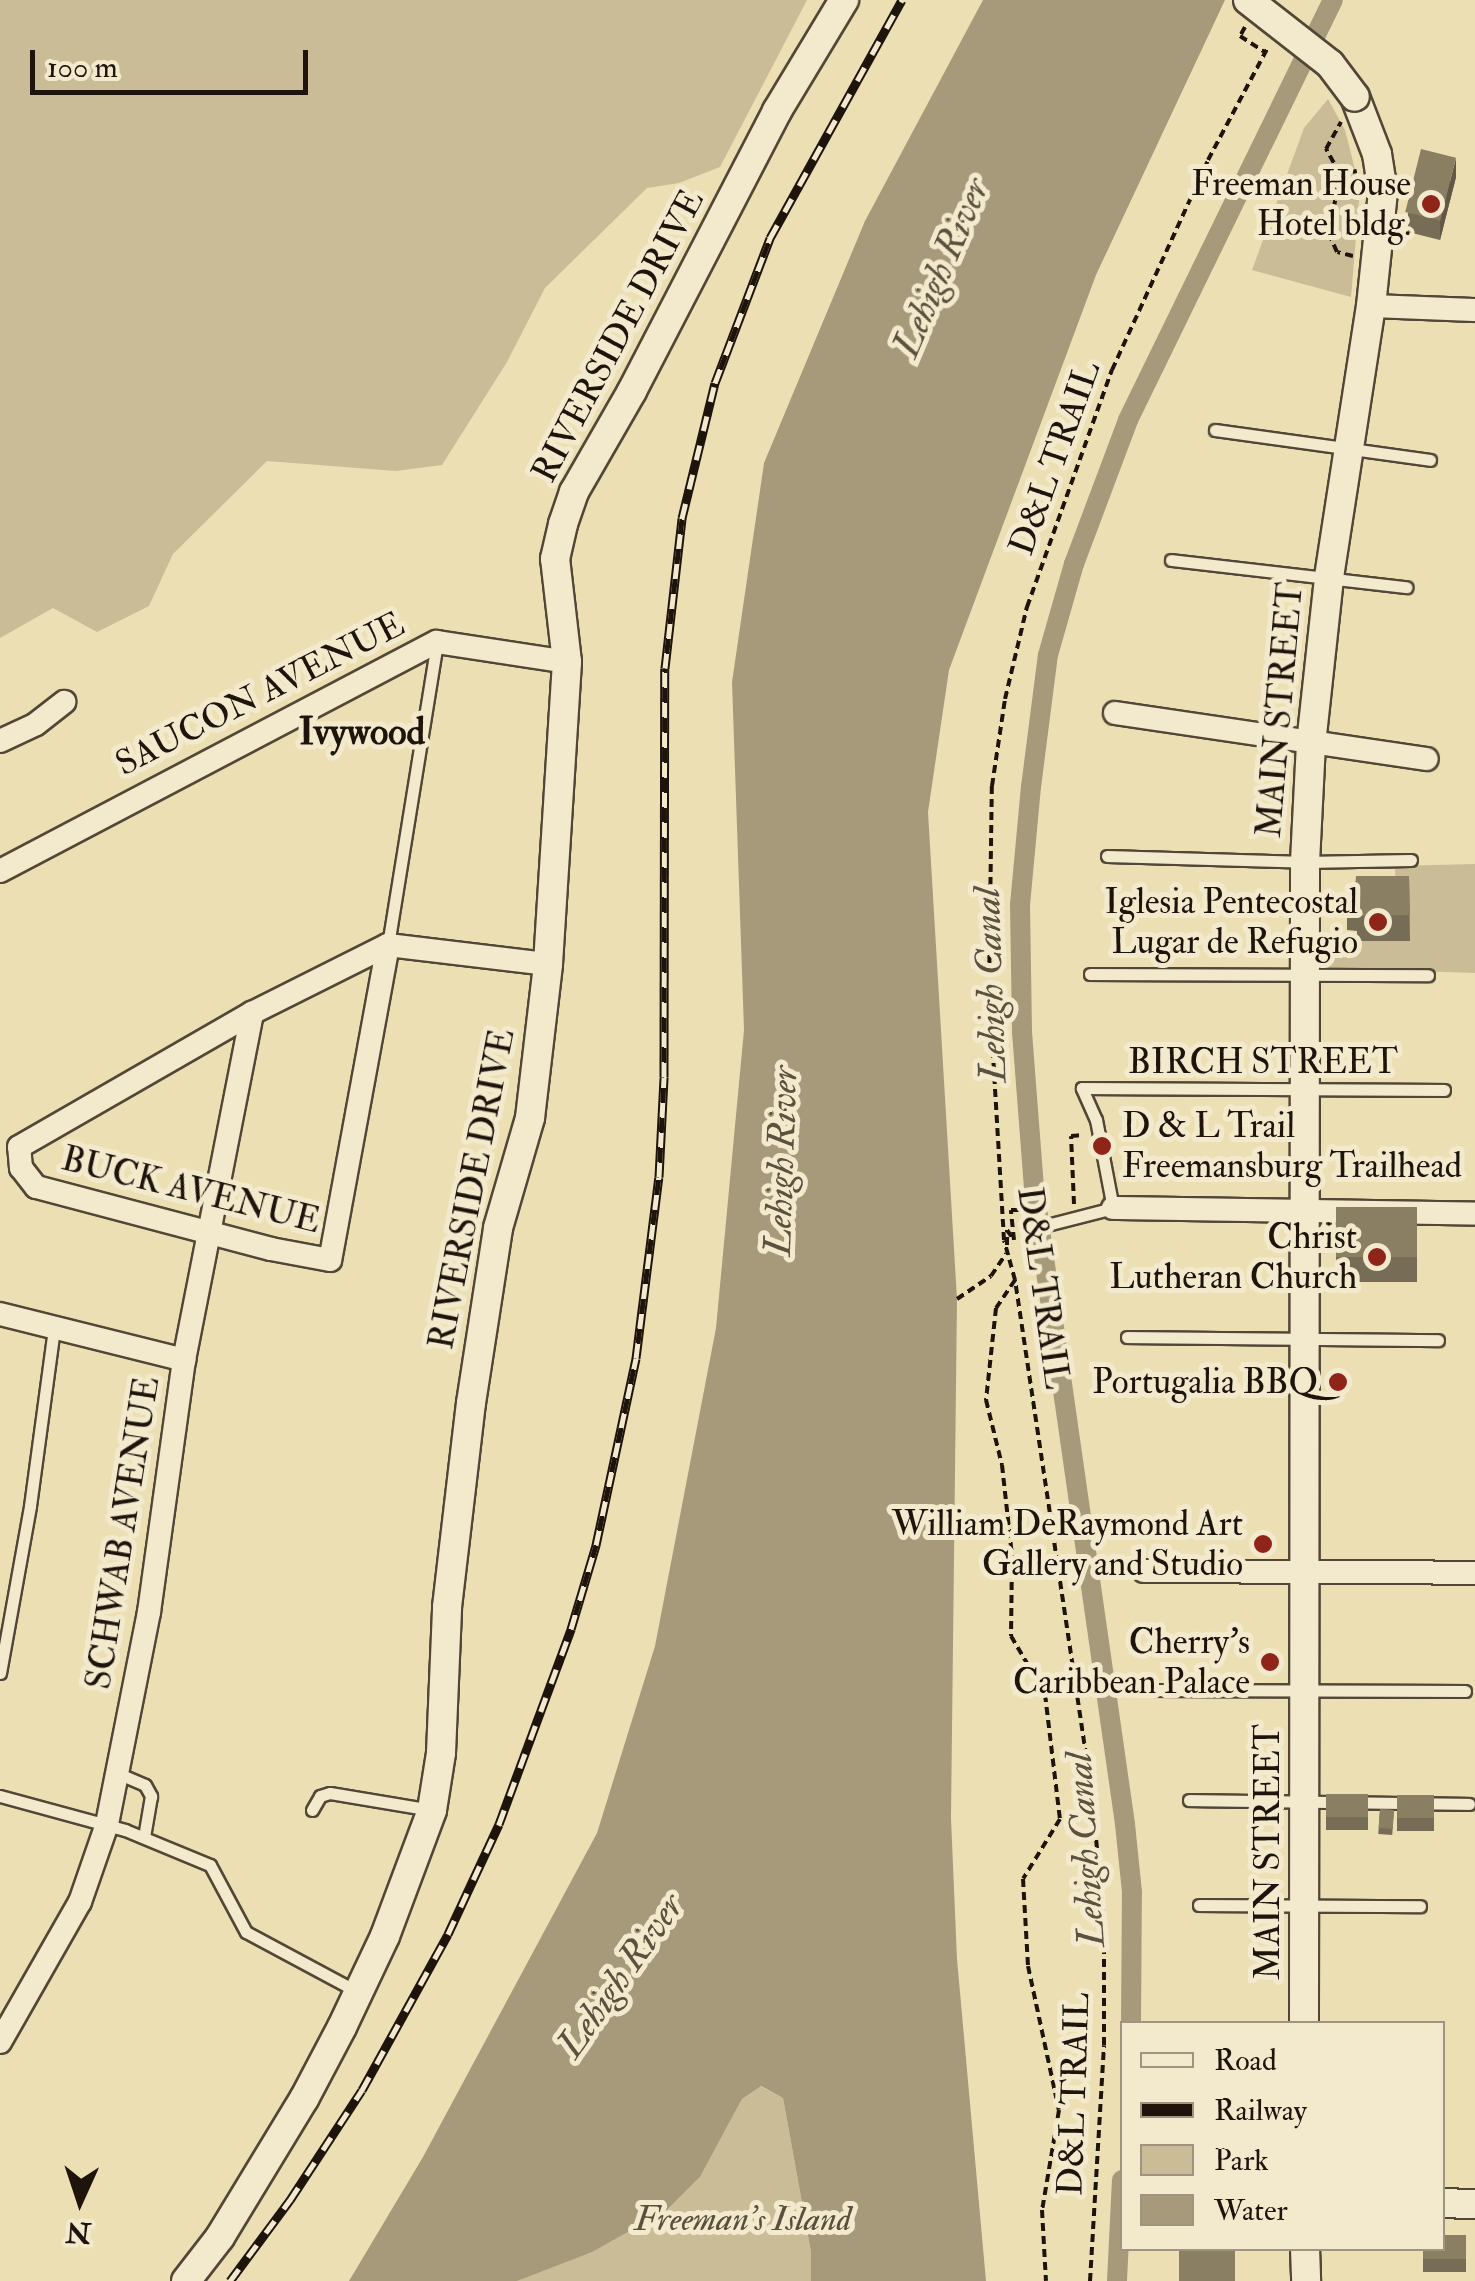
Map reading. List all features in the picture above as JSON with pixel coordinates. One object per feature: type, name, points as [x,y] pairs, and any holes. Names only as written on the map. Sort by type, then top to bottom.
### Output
[{"type":"street","name":"RIVERSIDE DRIVE","points":[[186,2281],[220,2236],[304,2100],[385,1936],[432,1810],[442,1752],[448,1607],[470,1403],[498,1228],[530,1118],[548,964],[567,662],[556,559],[574,492],[632,391],[777,111],[844,0]]},
{"type":"street","name":"MAIN STREET","points":[[1248,0],[1330,64],[1357,102],[1379,165],[1383,192],[1371,306],[1329,577],[1311,744],[1305,862],[1308,1573],[1304,2021]]},
{"type":"street","points":[[1371,306],[1475,310]]},
{"type":"street","name":"SAUCON AVENUE","points":[[0,870],[437,642],[567,662]]},
{"type":"street","points":[[0,741],[36,724],[64,702]]},
{"type":"street","points":[[1115,713],[1427,759]]},
{"type":"street","points":[[252,1013],[388,945],[548,964]]},
{"type":"street","name":"BUCK AVENUE","points":[[252,1013],[19,1147],[20,1168],[36,1187],[330,1260],[388,945]]},
{"type":"street","name":"SCHWAB AVENUE","points":[[0,2042],[73,1916],[107,1824],[149,1612],[184,1360],[252,1013]]},
{"type":"street","points":[[1114,1208],[1475,1214]]},
{"type":"street","points":[[0,1314],[184,1360]]},
{"type":"street","points":[[1144,1571],[1475,1573]]},
{"type":"street","points":[[1445,2203],[1475,2204]]},
{"type":"street","points":[[1305,2251],[1306,2281]]},
{"type":"lane","points":[[1215,430],[1430,460]]},
{"type":"lane","points":[[1171,560],[1406,588]]},
{"type":"lane","points":[[388,945],[437,642]]},
{"type":"lane","points":[[1107,856],[1305,862],[1412,860]]},
{"type":"lane","points":[[1090,974],[1428,975]]},
{"type":"lane","name":"BIRCH STREET","points":[[1098,1135],[1082,1088],[1444,1090]]},
{"type":"lane","points":[[1039,1227],[1114,1208],[1098,1135]]},
{"type":"lane","points":[[0,1673],[54,1329]]},
{"type":"lane","points":[[1127,1337],[1438,1340]]},
{"type":"lane","points":[[1155,1690],[1465,1691]]},
{"type":"lane","points":[[117,1774],[145,1786],[150,1796],[144,1836]]},
{"type":"lane","points":[[312,1810],[320,1796],[330,1792],[432,1810]]},
{"type":"lane","points":[[0,1796],[144,1836],[210,1865],[246,1932],[358,1992]]},
{"type":"lane","points":[[1189,1800],[1468,1804]]},
{"type":"lane","points":[[1198,1905],[1420,1906]]},
{"type":"path","points":[[1240,36],[1266,53]]},
{"type":"path","name":"D&L TRAIL","points":[[1090,2281],[1104,2045],[1104,1926],[1092,1795],[1015,1280],[1007,1252],[988,922],[992,786],[1005,699],[1027,607],[1112,370],[1208,160],[1271,40]]},
{"type":"path","points":[[1357,102],[1326,149],[1340,174],[1329,242],[1337,252],[1377,262]]},
{"type":"path","points":[[1340,174],[1379,165]]},
{"type":"path","points":[[1071,1211],[1072,1136],[1098,1135]]},
{"type":"path","points":[[957,1299],[991,1276],[1007,1252],[1007,1230],[1014,1240],[1011,1210]]},
{"type":"path","points":[[1015,1280],[996,1308],[986,1400],[1006,1501],[1012,1556],[1012,1636],[1044,1694],[1060,1819],[1023,1880],[1028,1966],[1059,2110],[1042,2210],[1046,2281]]},
{"type":"green space","points":[[0,0],[807,0],[720,167],[679,183],[647,188],[545,288],[507,362],[442,465],[396,471],[267,461],[173,554],[149,606],[97,632],[53,608],[0,638]]},
{"type":"green space","points":[[1328,99],[1345,130],[1360,189],[1351,297],[1252,270],[1304,128]]},
{"type":"green space","points":[[1475,864],[1475,973],[1329,968],[1330,943],[1357,941],[1396,901],[1395,866]]},
{"type":"green space","name":"Freeman's Island","points":[[760,2086],[783,2098],[811,2252],[811,2281],[517,2281],[667,2210],[700,2177],[742,2099]]},
{"type":"water","name":"Lehigh River","points":[[983,0],[1225,0],[1096,275],[949,670],[928,812],[957,1299],[951,1818],[957,1959],[986,2281],[811,2281],[811,2252],[783,2098],[761,2086],[742,2099],[700,2177],[667,2210],[592,2252],[517,2281],[349,2281],[423,2157],[597,1833],[655,1646],[716,1328],[744,1030],[732,682],[764,463],[865,221]]},
{"type":"building","name":"Freeman House Hotel bldg.","points":[[1421,149],[1456,158],[1440,221],[1405,212]]},
{"type":"building","points":[[1356,876],[1409,876],[1410,915],[1357,916],[1357,906],[1347,905],[1347,888],[1355,888]]},
{"type":"building","points":[[1336,1207],[1417,1207],[1417,1257],[1336,1257]]},
{"type":"building","points":[[1326,1794],[1368,1794],[1368,1817],[1326,1817]]},
{"type":"building","points":[[1397,1795],[1434,1795],[1434,1818],[1397,1818]]},
{"type":"building","points":[[1380,1809],[1394,1810],[1393,1829],[1379,1828]]},
{"type":"building","points":[[1445,2235],[1466,2235],[1466,2259],[1423,2259],[1423,2251],[1445,2251]]},
{"type":"building","points":[[1179,2251],[1235,2251],[1235,2281],[1179,2281]]},
{"type":"waterway","name":"Lehigh Canal","points":[[1131,2021],[1132,1892],[1125,1824],[1034,1188],[1022,1031],[1020,905],[1031,787],[1048,655],[1074,564],[1128,420],[1333,0]]},
{"type":"waterway","name":"Lehigh Canal","points":[[1117,2281],[1120,2220]]},
{"type":"railway","points":[[230,2281],[290,2200],[362,2090],[448,1934],[499,1824],[571,1629],[596,1545],[636,1358],[659,1177],[664,1077],[665,668],[682,518],[715,383],[770,238],[902,0]]},
{"type":"place","name":"Freeman House Hotel bldg.","points":[[1431,204]]},
{"type":"place","name":"Iglesia Pentecostal Lugar de Refugio","points":[[1378,922]]},
{"type":"place","name":"D & L Trail Freemansburg Trailhead","points":[[1102,1146]]},
{"type":"place","name":"Christ Lutheran Church","points":[[1377,1257]]},
{"type":"place","name":"Portugalia BBQ","points":[[1338,1382]]},
{"type":"place","name":"William DeRaymond Art Gallery and Studio","points":[[1263,1544]]},
{"type":"place","name":"Cherry's Caribbean Palace","points":[[1270,1662]]},
{"type":"district","name":"Ivywood","points":[[362,733]]}]
